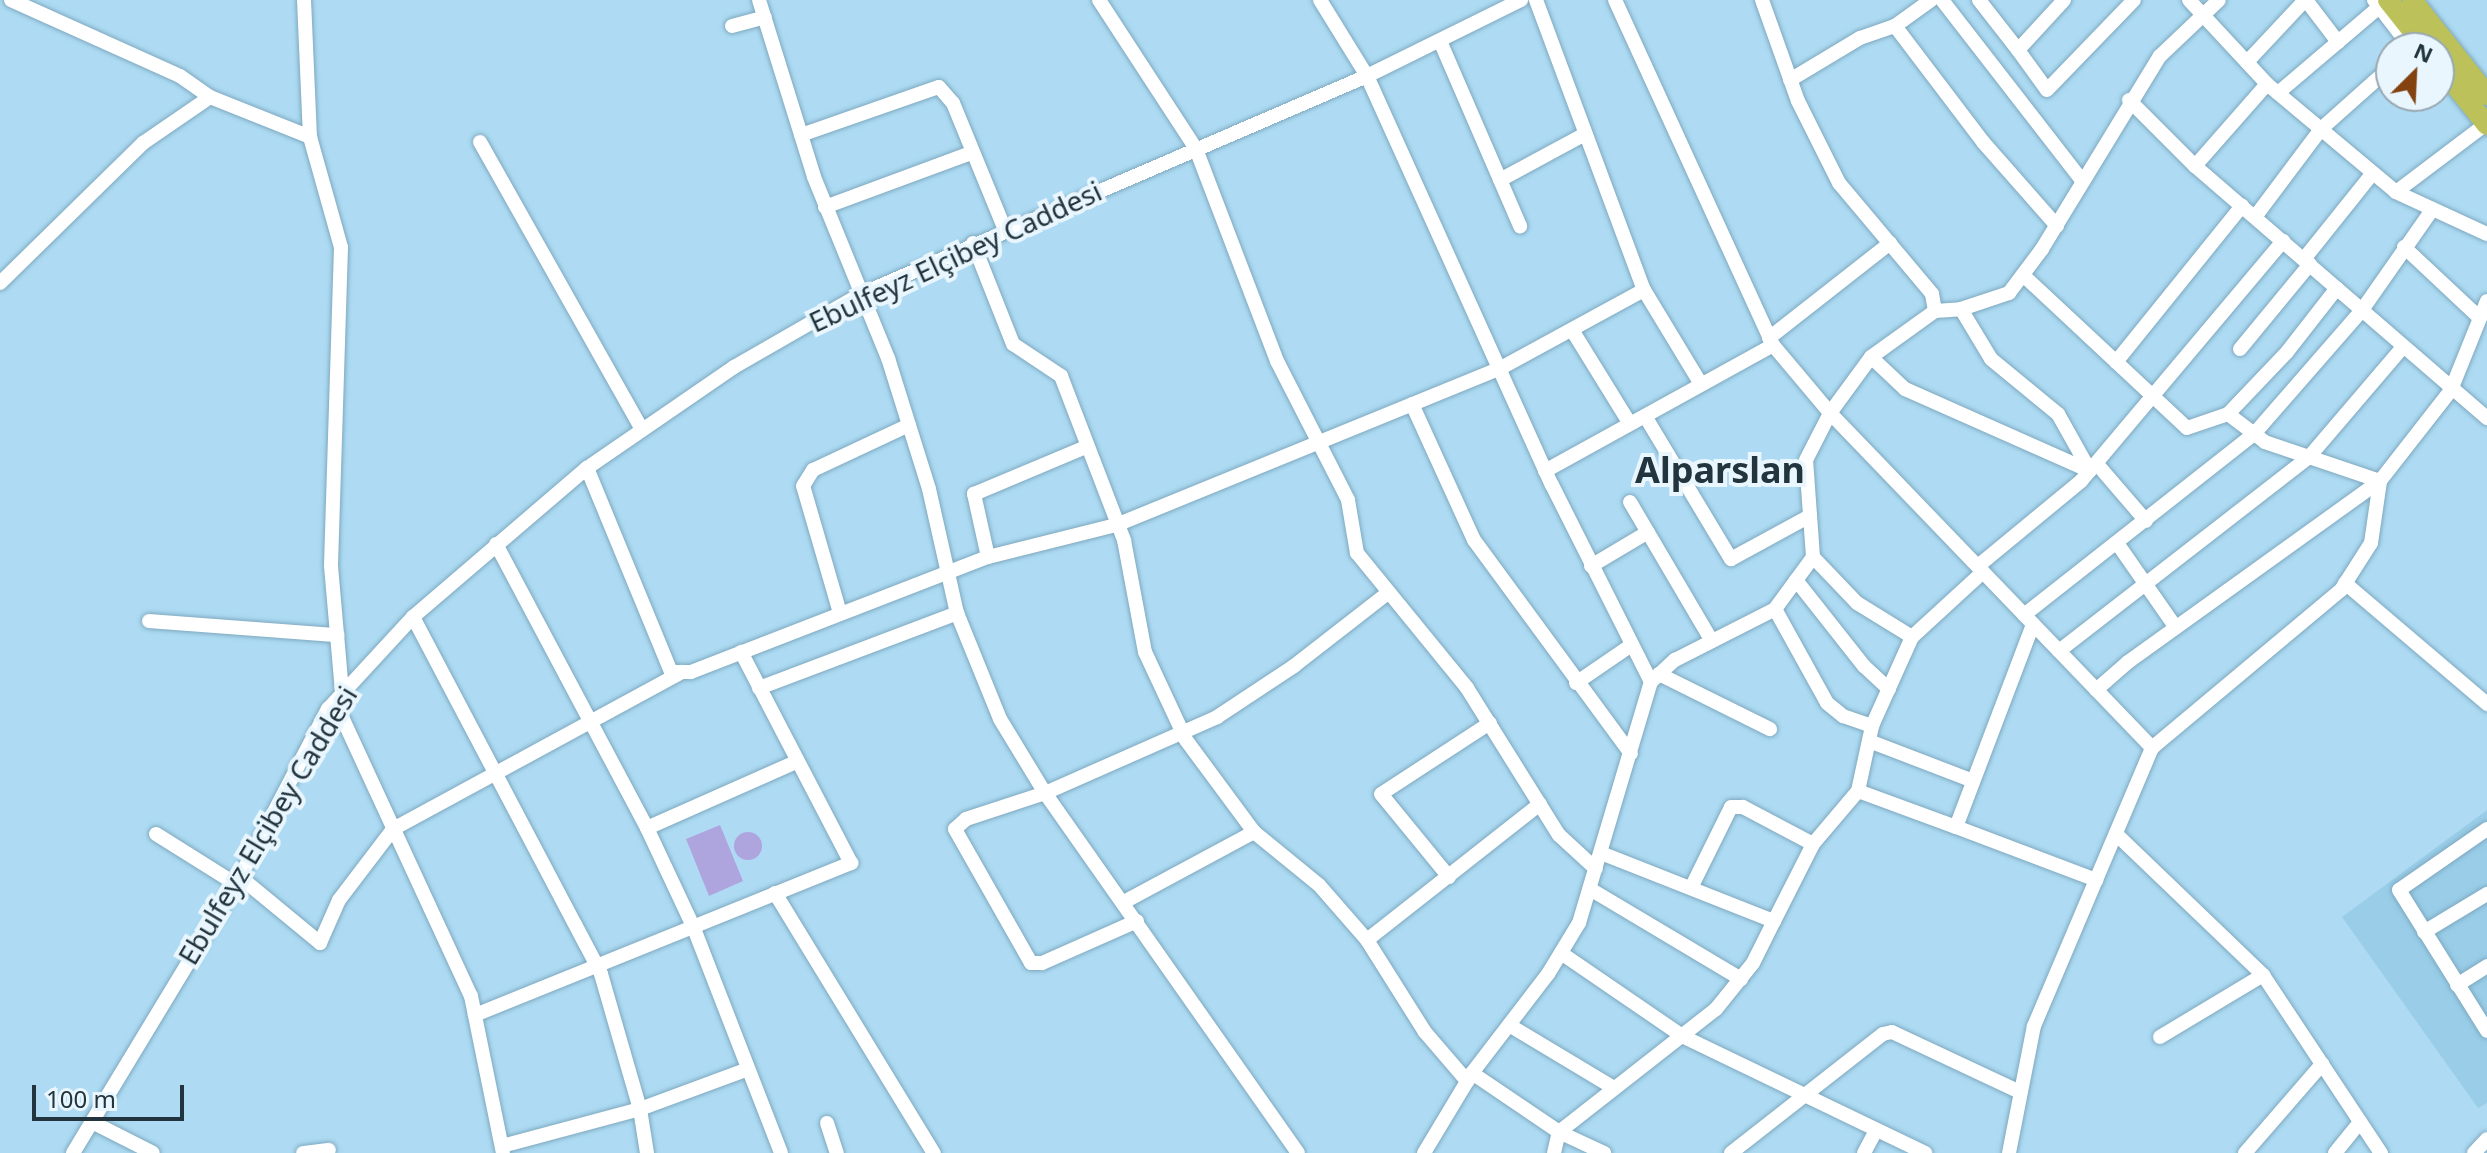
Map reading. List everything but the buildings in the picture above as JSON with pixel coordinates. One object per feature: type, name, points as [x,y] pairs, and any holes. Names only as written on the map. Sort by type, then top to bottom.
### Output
[{"type":"highway","points":[[2420,1],[2463,65],[2486,125]]},
{"type":"highway","points":[[2380,2],[2410,32]]},
{"type":"highway","points":[[2455,79],[2478,99]]},
{"type":"street","points":[[11,0],[180,76],[210,97],[310,137]]},
{"type":"street","points":[[304,0],[310,137],[341,247],[331,566],[339,697],[393,829],[471,996],[502,1149],[640,1109],[748,1069]]},
{"type":"street","points":[[759,0],[825,207],[859,295],[888,358],[909,425],[957,613],[1000,719],[1045,793],[1298,1153]]},
{"type":"street","points":[[1099,0],[1196,149],[1277,361],[1348,500],[1357,553],[1490,723],[1559,835],[1596,869]]},
{"type":"street","points":[[1320,0],[1367,76],[1545,471],[1630,646],[1655,678],[1770,729]]},
{"type":"street","name":"Ebulfeyz Elçibey Caddesi","points":[[73,1153],[237,880],[272,808],[339,697],[413,617],[587,468],[734,367],[859,295],[973,243],[1367,76],[1521,0]]},
{"type":"street","points":[[1536,0],[1644,290],[1701,384]]},
{"type":"street","points":[[1615,0],[1771,342],[1830,413],[2152,748]]},
{"type":"street","points":[[1762,0],[1790,80],[1839,183],[1932,294],[1935,311]]},
{"type":"street","points":[[1790,80],[1860,38],[1895,26],[1931,0]]},
{"type":"street","points":[[1942,0],[2083,182]]},
{"type":"street","points":[[1979,0],[2047,90],[2134,0]]},
{"type":"street","points":[[2018,50],[2064,0]]},
{"type":"street","points":[[2189,0],[2273,88],[2396,192],[2487,234]]},
{"type":"street","points":[[1912,637],[1857,603],[1813,557],[1806,460],[1830,413],[1871,357],[1935,311],[1961,309],[2009,293],[2057,226],[2129,100],[2160,56],[2219,0]]},
{"type":"street","points":[[2247,62],[2306,0],[2338,42]]},
{"type":"street","points":[[2195,166],[2273,88],[2338,42],[2380,2],[2400,32]]},
{"type":"street","points":[[732,26],[765,17]]},
{"type":"street","points":[[1895,26],[1983,142],[2057,226]]},
{"type":"street","points":[[1440,41],[1520,226]]},
{"type":"street","points":[[2255,217],[2321,129],[2375,81]]},
{"type":"street","points":[[2455,84],[2478,99]]},
{"type":"street","points":[[801,135],[939,87],[953,103],[1005,230]]},
{"type":"street","points":[[0,283],[143,143],[210,97]]},
{"type":"street","points":[[2129,100],[2195,166],[2487,418]]},
{"type":"street","points":[[2396,192],[2486,125]]},
{"type":"street","points":[[1500,180],[1585,134]]},
{"type":"street","points":[[480,142],[642,429]]},
{"type":"street","points":[[825,207],[971,153]]},
{"type":"street","points":[[2240,349],[2373,173]]},
{"type":"street","points":[[2116,362],[2242,206]]},
{"type":"street","points":[[1956,827],[2028,619],[2117,543],[2254,434],[2362,310],[2432,210]]},
{"type":"street","points":[[1554,1153],[1559,1132],[1612,1087],[1716,1009],[1741,979],[1813,844],[1858,791],[1870,734],[1912,637],[1980,569],[2093,468],[2155,398],[2283,241]]},
{"type":"street","points":[[973,243],[1013,344],[1061,376],[1124,540],[1145,652],[1183,733],[1254,832],[1319,885],[1367,940],[1425,1032],[1469,1077],[1559,1132],[1604,1153]]},
{"type":"street","points":[[1545,471],[1771,342],[1890,243]]},
{"type":"street","points":[[2404,247],[2480,318]]},
{"type":"street","points":[[2023,275],[2187,428],[2228,414],[2287,352],[2337,288]]},
{"type":"street","points":[[156,834],[237,880],[320,943],[339,900],[393,829],[682,672],[741,652],[947,569],[1116,525],[1499,369],[1644,290]]},
{"type":"street","points":[[2096,690],[2176,628],[2380,481],[2451,390],[2487,301]]},
{"type":"street","points":[[1961,309],[1991,359],[2058,414],[2093,468],[2146,521]]},
{"type":"street","points":[[1572,330],[1630,424]]},
{"type":"street","points":[[2059,651],[2146,587],[2309,457],[2403,347]]},
{"type":"street","points":[[1871,357],[1905,389],[2093,468]]},
{"type":"street","points":[[1412,404],[1474,540],[1631,754]]},
{"type":"street","points":[[2228,414],[2254,434],[2380,481]]},
{"type":"street","points":[[1645,416],[1731,559],[1810,516]]},
{"type":"street","points":[[840,613],[803,486],[813,470],[909,425]]},
{"type":"street","points":[[988,557],[974,494],[1086,447]]},
{"type":"street","points":[[587,468],[671,672],[682,672]]},
{"type":"street","points":[[2009,1153],[2034,1026],[2152,748],[2345,583],[2371,543],[2380,481]]},
{"type":"street","points":[[1630,502],[1712,641]]},
{"type":"street","points":[[1591,566],[1648,532]]},
{"type":"street","points":[[2117,543],[2176,628]]},
{"type":"street","points":[[496,544],[647,828],[693,926],[781,1153]]},
{"type":"street","points":[[1424,1153],[1469,1077],[1561,953],[1579,923],[1655,678],[1712,641],[1775,609],[1813,557]]},
{"type":"street","points":[[1796,580],[1864,666],[1889,689]]},
{"type":"street","points":[[2345,583],[2487,704]]},
{"type":"street","points":[[1137,921],[1042,963],[1023,957],[955,829],[966,819],[1045,793],[1217,717],[1294,666],[1389,592]]},
{"type":"street","points":[[1775,609],[1827,703],[1870,734],[1973,781]]},
{"type":"street","points":[[759,688],[957,613]]},
{"type":"street","points":[[413,617],[500,773],[596,964],[640,1109],[647,1153]]},
{"type":"street","points":[[149,621],[337,635]]},
{"type":"street","points":[[1576,683],[1630,646]]},
{"type":"street","points":[[475,1015],[851,863],[794,763],[741,652]]},
{"type":"street","points":[[1449,877],[1381,794],[1490,723]]},
{"type":"street","points":[[647,828],[794,763]]},
{"type":"street","points":[[1858,791],[2096,880]]},
{"type":"street","points":[[1367,940],[1540,804]]},
{"type":"street","points":[[1691,888],[1731,807],[1743,807],[1813,844]]},
{"type":"street","points":[[2487,829],[2399,890],[2487,1031]]},
{"type":"street","points":[[1124,902],[1254,832]]},
{"type":"street","points":[[2116,834],[2263,975],[2381,1153]]},
{"type":"street","points":[[1601,853],[1774,921]]},
{"type":"street","points":[[1590,889],[1741,979]]},
{"type":"street","points":[[775,893],[934,1153]]},
{"type":"street","points":[[2424,932],[2487,894]]},
{"type":"street","points":[[1561,953],[1682,1036],[1925,1153]]},
{"type":"street","points":[[2457,985],[2487,966]]},
{"type":"street","points":[[2160,1037],[2263,975]]},
{"type":"street","points":[[1509,1025],[1612,1087]]},
{"type":"street","points":[[1731,1153],[1892,1032],[2020,1092]]},
{"type":"street","points":[[2245,1153],[2322,1064]]},
{"type":"street","points":[[92,1122],[153,1153]]},
{"type":"street","points":[[2335,1153],[2360,1122]]},
{"type":"street","points":[[827,1123],[837,1153]]},
{"type":"street","points":[[1864,1153],[1876,1130]]},
{"type":"street","points":[[303,1153],[329,1150]]},
{"type":"shaded area","points":[[2487,810],[2487,1103],[2478,1108],[2342,917]]},
{"type":"shaded area","points":[[720,825],[743,881],[709,896],[686,839]]},
{"type":"shaded area","points":[[748,832],[758,836],[762,846],[758,856],[748,860],[738,856],[734,846],[738,836]]},
{"type":"district","name":"Alparslan","points":[[1720,470]]}]
